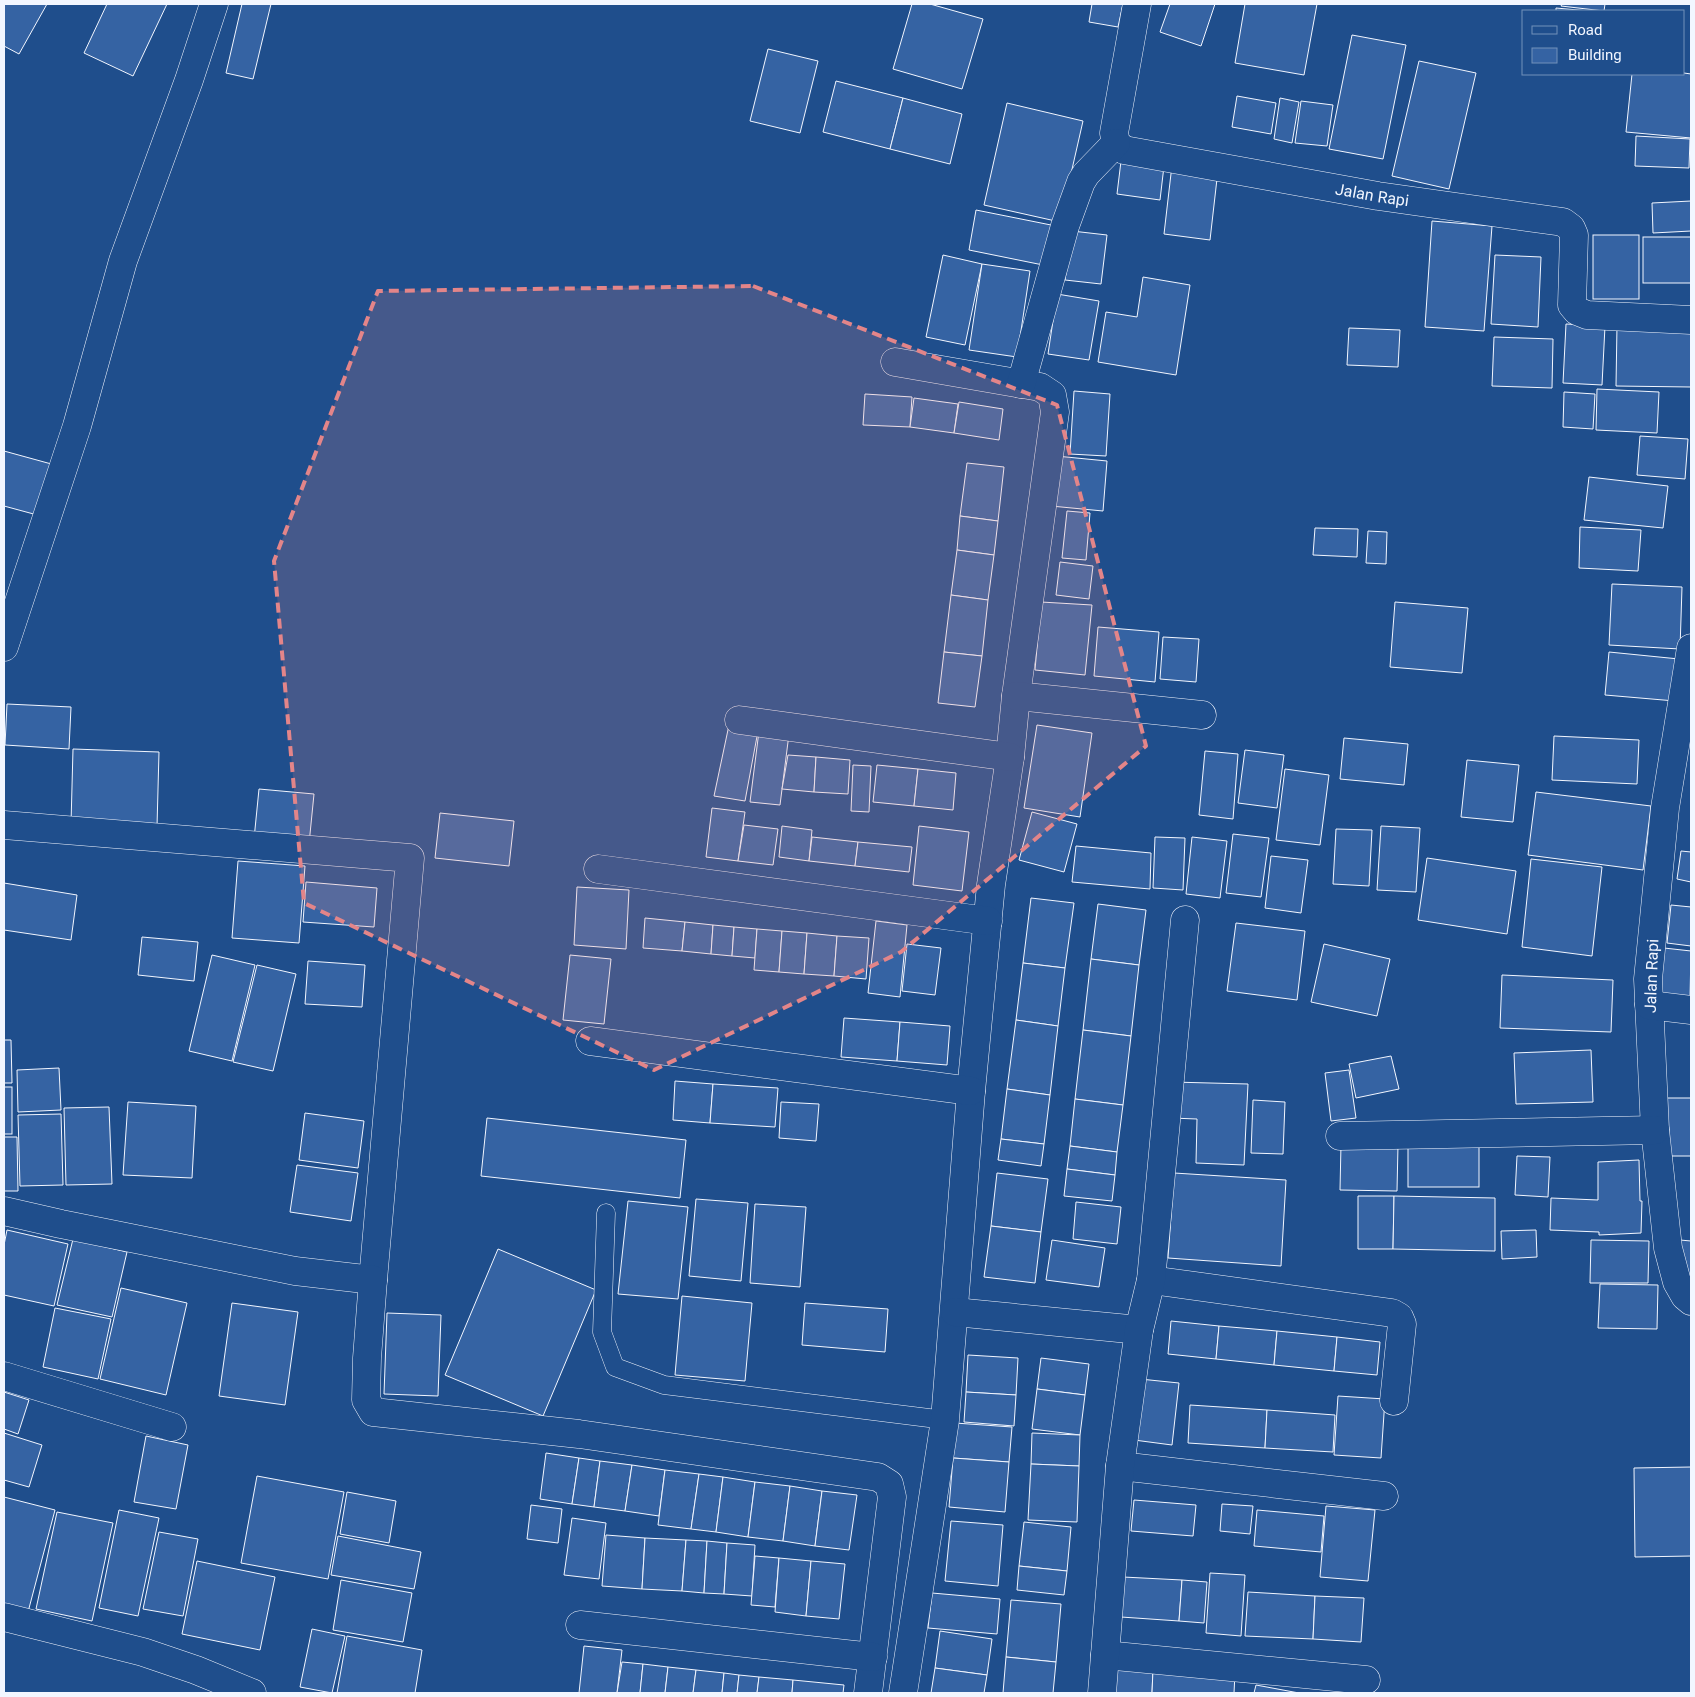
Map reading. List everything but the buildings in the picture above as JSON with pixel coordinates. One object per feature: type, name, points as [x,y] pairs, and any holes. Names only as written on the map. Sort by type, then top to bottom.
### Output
[{"type":"street","points":[[4,647],[76,426],[123,261],[189,80],[214,4]]},
{"type":"street","points":[[1021,384],[1065,226],[1082,182],[1086,174],[1116,142],[1114,133],[1137,4]]},
{"type":"street","name":"Jalan Rapi","points":[[1116,142],[1124,150],[1378,196],[1563,222],[1571,228],[1574,235],[1572,305],[1577,311],[1587,315],[1691,320]]},
{"type":"street","points":[[895,362],[1040,387],[1052,395],[1055,412],[1016,696],[1010,756],[990,885],[971,1091],[945,1420],[903,1693]]},
{"type":"street","name":"Jalan Rapi","points":[[1691,648],[1665,808],[1648,979],[1655,1130],[1668,1248],[1676,1282],[1685,1296],[1691,1301]]},
{"type":"street","points":[[1016,696],[1202,715]]},
{"type":"street","points":[[739,720],[1010,756]]},
{"type":"street","points":[[4,825],[410,858],[373,1280],[366,1400],[373,1412],[579,1434],[878,1477],[889,1484],[892,1497],[868,1693]]},
{"type":"street","points":[[598,869],[988,921]]},
{"type":"street","points":[[1102,1693],[1120,1466],[1139,1330],[1151,1280],[1185,920]]},
{"type":"street","points":[[1649,1005],[1691,1010]]},
{"type":"street","points":[[590,1041],[971,1091]]},
{"type":"street","points":[[1340,1136],[1655,1130]]},
{"type":"street","points":[[4,1211],[295,1271],[373,1280]]},
{"type":"street","points":[[1151,1280],[1392,1314],[1398,1317],[1402,1324],[1394,1401]]},
{"type":"street","points":[[955,1312],[1139,1330]]},
{"type":"street","points":[[4,1376],[172,1428]]},
{"type":"street","points":[[1120,1466],[1384,1496]]},
{"type":"street","points":[[4,1617],[143,1652],[196,1670],[252,1693]]},
{"type":"street","points":[[580,1625],[873,1657]]},
{"type":"street","points":[[1105,1655],[1366,1680]]},
{"type":"lane","points":[[606,1213],[602,1332],[615,1367],[664,1385],[945,1420]]},
{"type":"highlighted area","points":[[753,286],[1057,405],[1146,746],[901,952],[654,1070],[304,903],[274,561],[378,291]]}]
